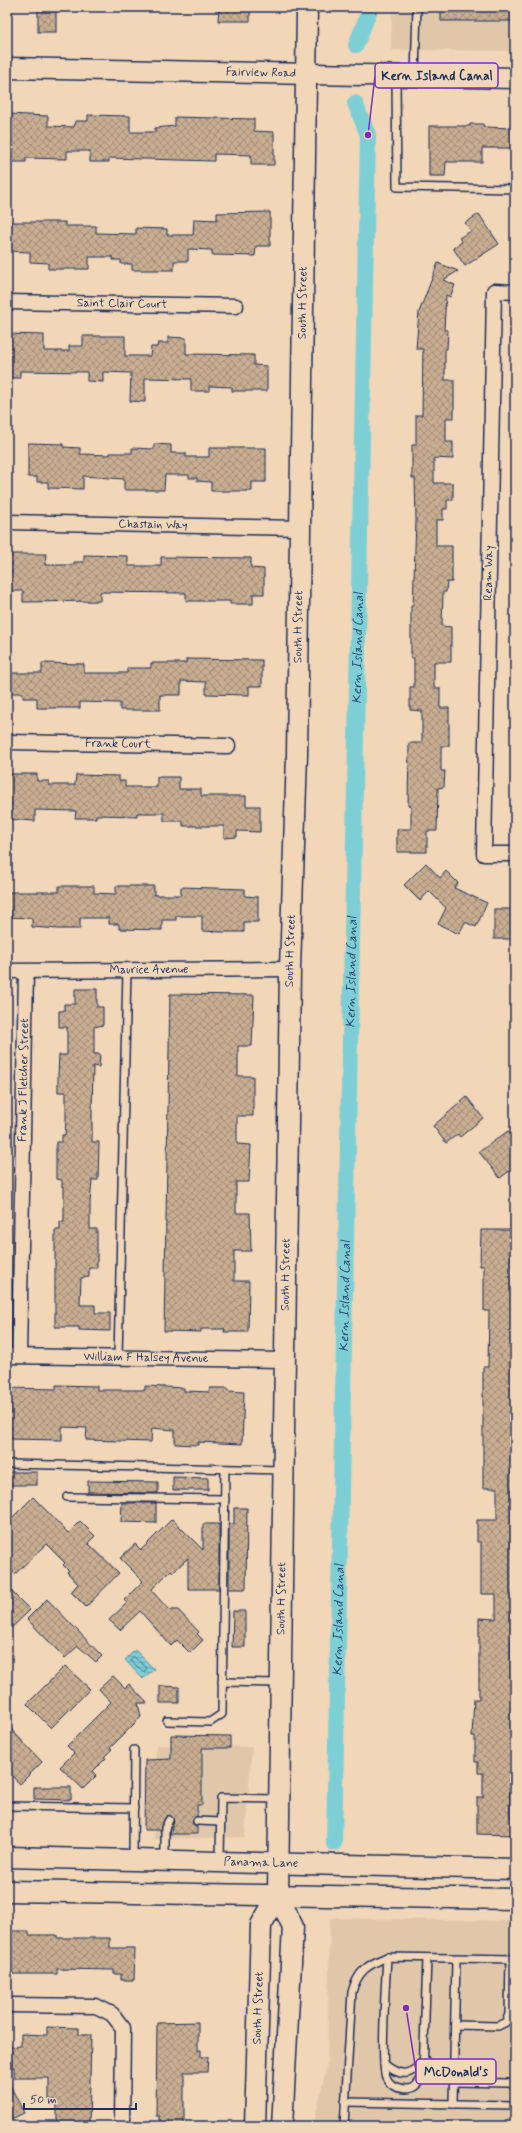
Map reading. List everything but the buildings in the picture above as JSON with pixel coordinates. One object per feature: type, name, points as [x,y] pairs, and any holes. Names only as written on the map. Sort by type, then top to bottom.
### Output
[{"type":"street","name":"South H Street","points":[[282,2126],[293,1927],[278,1895],[278,1862],[290,969],[297,755],[306,7]]},
{"type":"street","name":"Fairview Road","points":[[7,68],[515,78]]},
{"type":"street","name":"Ream Way","points":[[515,292],[494,292],[484,854],[515,854]]},
{"type":"street","name":"Saint Clair Court","points":[[7,302],[236,306]]},
{"type":"street","name":"Chastain Way","points":[[7,522],[300,528]]},
{"type":"street","name":"Frank Court","points":[[7,742],[228,746]]},
{"type":"street","name":"Maurice Avenue","points":[[7,971],[290,969]]},
{"type":"street","name":"Frank J Fletcher Street","points":[[13,1356],[26,972]]},
{"type":"street","name":"William F Halsey Avenue","points":[[13,1356],[284,1360]]},
{"type":"street","name":"Panama Lane","points":[[7,1856],[220,1860],[515,1869]]},
{"type":"street","points":[[7,1891],[515,1899]]},
{"type":"street","name":"South H Street","points":[[254,2126],[261,1926],[278,1895]]},
{"type":"street","points":[[7,2005],[96,2006],[112,2014],[123,2028],[122,2126]]},
{"type":"street","points":[[257,2048],[270,2126]]},
{"type":"lane","points":[[415,76],[417,7]]},
{"type":"lane","points":[[396,76],[397,187],[515,189]]},
{"type":"lane","points":[[118,1358],[127,971]]},
{"type":"lane","points":[[7,1464],[283,1470]]},
{"type":"lane","points":[[166,1721],[210,1722],[222,1714],[225,1469]]},
{"type":"lane","points":[[67,1497],[225,1499]]},
{"type":"lane","points":[[222,1682],[281,1683]]},
{"type":"lane","points":[[133,1858],[134,1750]]},
{"type":"lane","points":[[220,1860],[221,1798],[280,1800]]},
{"type":"lane","points":[[7,1806],[134,1808]]},
{"type":"lane","points":[[165,1859],[165,1828],[169,1820]]},
{"type":"lane","points":[[197,1821],[221,1822]]},
{"type":"lane","points":[[387,1957],[384,2064],[385,2076],[394,2087],[411,2089],[419,2084],[423,2075],[425,2060],[427,1958]]},
{"type":"lane","points":[[344,2126],[352,1992],[356,1978],[371,1964],[387,1957],[512,1959],[509,2014],[506,2022],[498,2026],[454,2025]]},
{"type":"lane","points":[[453,2104],[456,1959]]},
{"type":"lane","points":[[384,2064],[393,2072],[408,2073],[415,2070],[425,2060]]},
{"type":"lane","points":[[453,2082],[508,2083],[515,2086]]},
{"type":"lane","points":[[345,2102],[515,2105]]},
{"type":"shaded area","points":[[392,7],[515,7],[515,51],[391,50]]},
{"type":"shaded area","points":[[156,1745],[252,1747],[245,1837],[154,1839]]},
{"type":"shaded area","points":[[330,1918],[515,1921],[515,2126],[313,2126],[327,2065]]},
{"type":"water","points":[[135,1650],[154,1669],[143,1679],[125,1660]]},
{"type":"waterway","name":"Kern Island Canal","points":[[356,45],[371,7]]},
{"type":"waterway","name":"Kern Island Canal","points":[[334,1843],[368,135],[355,103]]},
{"type":"place","name":"Kern Island Canal","points":[[368,135]]},
{"type":"place","name":"McDonald's","points":[[406,2008]]}]
